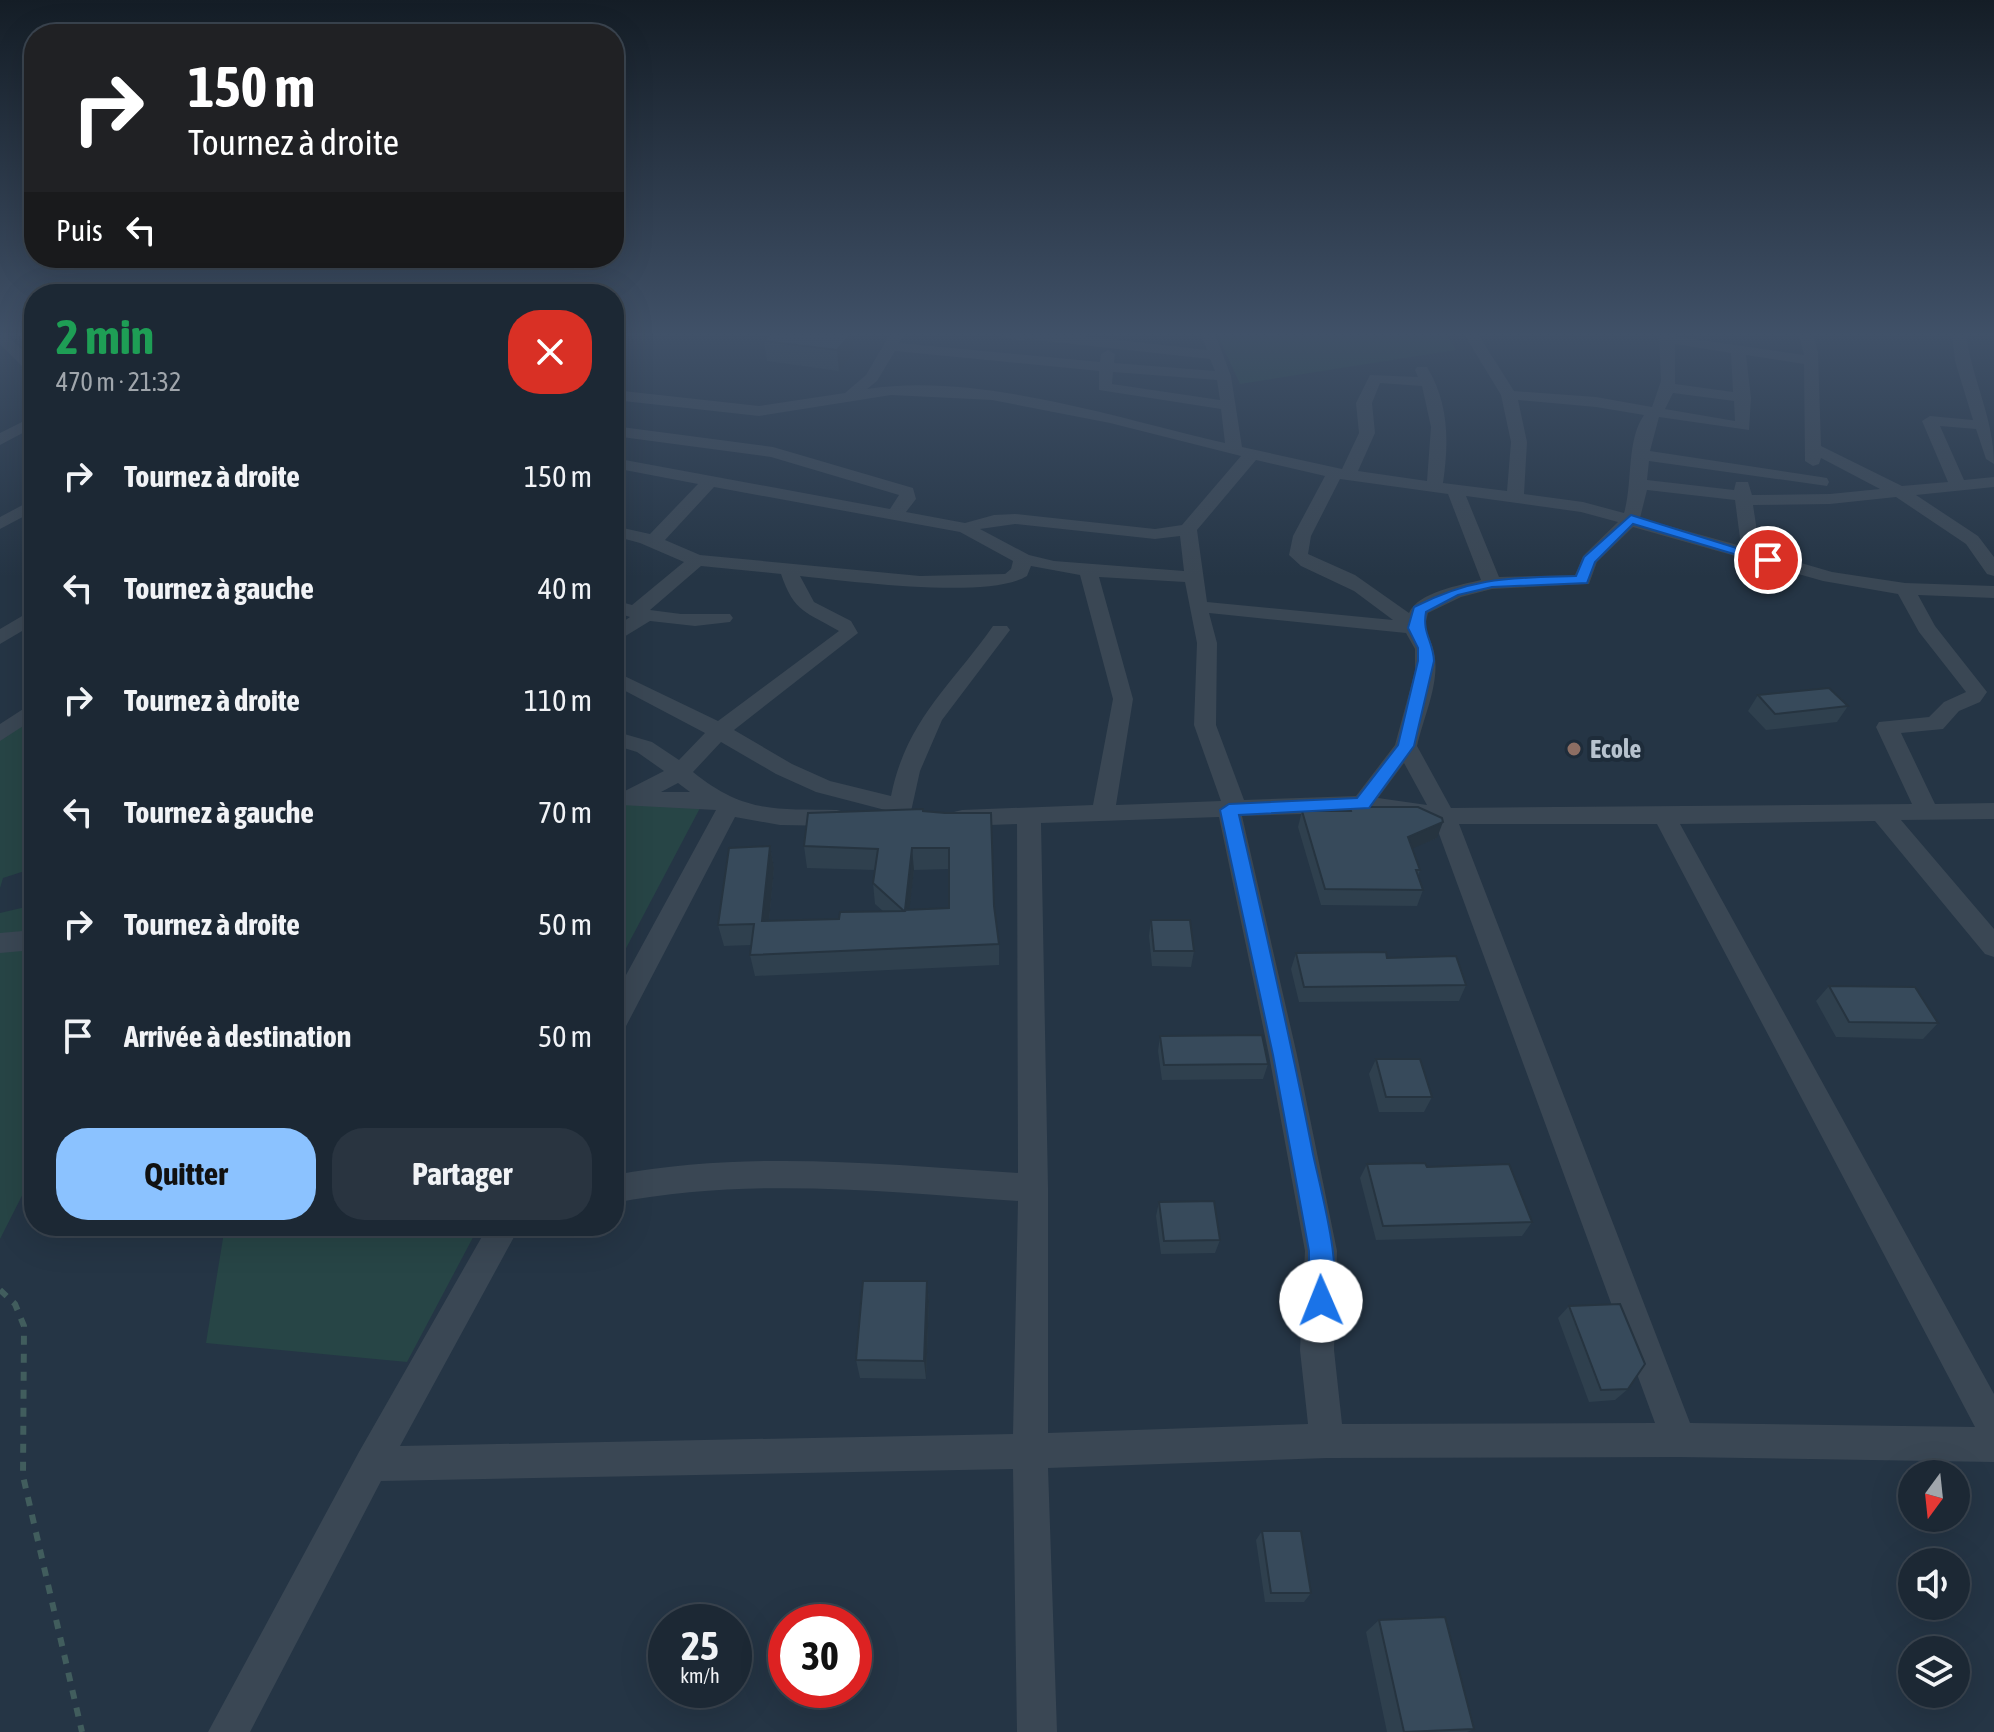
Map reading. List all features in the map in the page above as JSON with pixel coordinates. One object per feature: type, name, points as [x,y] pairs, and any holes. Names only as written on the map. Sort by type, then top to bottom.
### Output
[{"type":"street","points":[[671,415],[773,452],[907,492],[907,499],[893,517]]},
{"type":"street","points":[[624,430],[736,415]]},
{"type":"street","points":[[1092,415],[1342,474],[1515,495],[1583,507],[1830,577],[1905,589],[1993,594]]},
{"type":"street","points":[[1230,415],[1234,449]]},
{"type":"street","points":[[1362,804],[1406,746],[1426,661],[1425,648],[1416,628],[1339,574],[1306,562],[1298,554],[1297,548],[1306,528],[1367,433],[1365,415]]},
{"type":"street","points":[[1434,487],[1442,434],[1437,415]]},
{"type":"street","points":[[1513,415],[1519,442],[1515,495]]},
{"type":"street","points":[[1416,628],[1419,610],[1453,592],[1492,583],[1584,580],[1589,560],[1631,519],[1640,484],[1641,455],[1648,419],[1656,415]]},
{"type":"street","points":[[1663,415],[1744,427],[1744,415]]},
{"type":"street","points":[[1811,415],[1813,466],[1830,499]]},
{"type":"street","points":[[1958,486],[1930,421],[1987,430],[1994,459]]},
{"type":"street","points":[[0,440],[24,427]]},
{"type":"street","points":[[1813,448],[1900,492],[1972,540],[1994,570]]},
{"type":"street","points":[[965,528],[994,520],[1015,519],[1155,534],[1188,529],[1253,453]]},
{"type":"street","points":[[1641,455],[1821,482]]},
{"type":"street","points":[[624,465],[965,528],[1023,559],[1088,571],[1194,577]]},
{"type":"street","points":[[1738,471],[1751,555]]},
{"type":"street","points":[[654,541],[710,481]]},
{"type":"street","points":[[1640,484],[1744,498],[1830,499],[1994,482]]},
{"type":"street","points":[[1455,490],[1492,583]]},
{"type":"street","points":[[0,524],[24,510]]},
{"type":"street","points":[[1188,529],[1198,607],[1207,643],[1205,725],[1232,810],[1321,1251],[1317,1350],[1327,1441]]},
{"type":"street","points":[[624,533],[640,535],[677,554],[697,560],[920,582],[1009,579],[1020,572],[1023,559]]},
{"type":"street","points":[[1972,540],[1994,542]]},
{"type":"street","points":[[624,628],[697,560]]},
{"type":"street","points":[[624,799],[679,773],[719,731],[849,630],[804,607],[799,601],[789,569]]},
{"type":"street","points":[[1088,571],[1123,699],[1103,814]]},
{"type":"street","points":[[1905,589],[1926,628],[1977,692],[1973,697],[1959,700],[1948,707],[1935,724],[1887,727],[1927,812]]},
{"type":"street","points":[[1198,607],[1307,615],[1416,628]]},
{"type":"street","points":[[624,609],[692,623],[723,618]]},
{"type":"street","points":[[0,638],[24,622]]},
{"type":"street","points":[[900,813],[912,762],[940,707],[1000,630]]},
{"type":"street","points":[[624,682],[784,769],[824,787],[900,813],[932,819],[1362,804],[1444,816],[1994,811]]},
{"type":"street","points":[[0,734],[24,716]]},
{"type":"street","points":[[624,740],[633,741],[723,804]]},
{"type":"street","points":[[1406,746],[1444,816],[1679,1440]]},
{"type":"street","points":[[624,800],[723,804],[767,815],[900,813]]},
{"type":"street","points":[[624,1002],[723,804]]},
{"type":"street","points":[[1881,812],[1994,947]]},
{"type":"street","points":[[1664,816],[1994,1428]]},
{"type":"street","points":[[1029,818],[1033,1188],[1030,1451],[1037,1732]]},
{"type":"street","points":[[0,943],[24,941]]},
{"type":"street","points":[[624,1187],[661,1178],[795,1173],[1033,1188]]},
{"type":"street","points":[[228,1732],[371,1464],[499,1236]]},
{"type":"street","points":[[371,1464],[1030,1451],[1327,1441],[1679,1440],[1994,1445]]},
{"type":"path","points":[[0,1290],[15,1304],[24,1326],[23,1476],[82,1732]]},
{"type":"green space","points":[[24,723],[24,871],[3,878],[0,888],[0,737]]},
{"type":"green space","points":[[709,791],[624,952],[624,799]]},
{"type":"green space","points":[[24,907],[24,1192],[0,1239],[0,913]]},
{"type":"green space","points":[[223,1236],[474,1236],[407,1362],[206,1343]]},
{"type":"building","points":[[1829,688],[1848,706],[1775,714],[1758,695]]},
{"type":"building","points":[[1350,807],[1418,807],[1442,818],[1443,822],[1408,837],[1420,870],[1416,870],[1423,890],[1325,889],[1302,811],[1351,811]]},
{"type":"building","points":[[923,809],[945,813],[991,813],[994,906],[999,944],[750,955],[754,924],[718,925],[729,848],[770,846],[762,921],[839,919],[840,912],[904,911],[873,883],[878,849],[804,846],[808,813]],"holes":[[[912,848],[949,848],[949,908],[905,910]]]},
{"type":"building","points":[[1151,920],[1190,920],[1194,951],[1154,951]]},
{"type":"building","points":[[1386,952],[1387,958],[1456,956],[1466,985],[1304,987],[1296,953]]},
{"type":"building","points":[[1829,986],[1915,987],[1938,1023],[1849,1022]]},
{"type":"building","points":[[1262,1035],[1268,1064],[1164,1065],[1160,1036]]},
{"type":"building","points":[[1376,1059],[1420,1059],[1432,1097],[1386,1097]]},
{"type":"building","points":[[1425,1163],[1427,1167],[1509,1164],[1532,1222],[1383,1226],[1367,1164]]},
{"type":"building","points":[[1214,1201],[1220,1240],[1164,1241],[1159,1202]]},
{"type":"building","points":[[863,1281],[927,1281],[924,1361],[856,1360]]},
{"type":"building","points":[[1620,1304],[1645,1364],[1628,1389],[1601,1390],[1569,1306]]},
{"type":"building","points":[[1262,1531],[1301,1531],[1311,1593],[1271,1593]]},
{"type":"building","points":[[1445,1617],[1474,1729],[1404,1732],[1379,1620]]},
{"type":"place","name":"Ecole","points":[[1574,749]]},
{"type":"route","points":[[1321,1301],[1321,1251],[1283,1055],[1229,810],[1362,804],[1406,746],[1426,661],[1425,648],[1416,628],[1419,610],[1453,592],[1492,583],[1584,580],[1589,560],[1631,519],[1768,560]]}]
